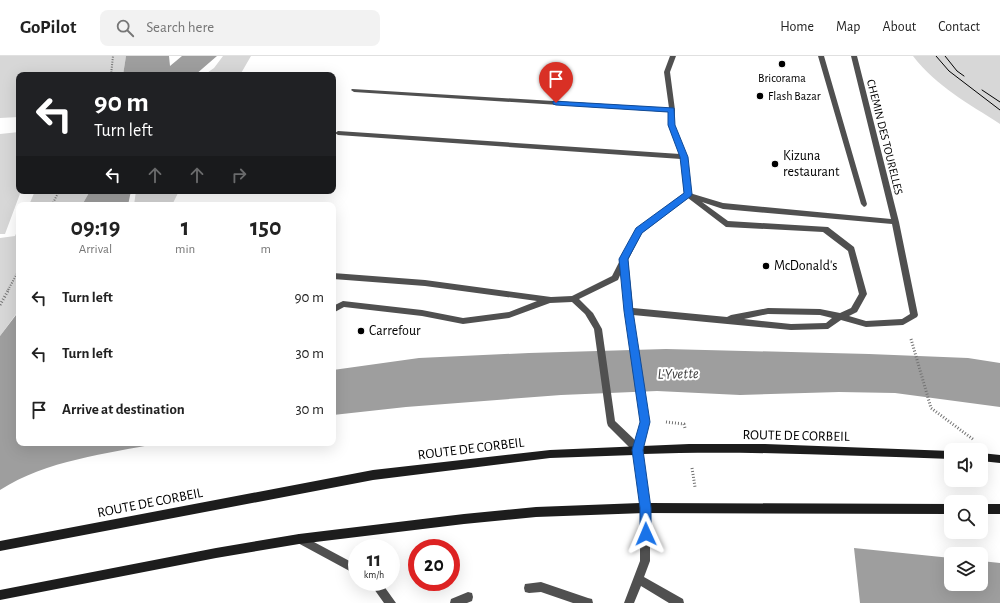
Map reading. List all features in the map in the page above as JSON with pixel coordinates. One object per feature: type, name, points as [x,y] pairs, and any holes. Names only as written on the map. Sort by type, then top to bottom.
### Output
[{"type":"main road","name":"ROUTE DE CORBEIL","points":[[0,546],[373,475],[550,454],[638,450],[765,448],[944,455]]},
{"type":"main road","points":[[638,450],[645,508]]},
{"type":"main road","points":[[988,458],[999,459]]},
{"type":"main road","points":[[0,595],[216,553],[299,539],[536,512],[645,508],[944,509]]},
{"type":"main road","points":[[988,509],[1000,509]]},
{"type":"lane","points":[[629,311],[723,319],[791,327],[828,326],[840,316],[854,310],[863,294],[851,248],[825,229],[726,224],[688,194],[684,157],[671,125],[672,110],[667,72],[673,56]]},
{"type":"lane","points":[[821,56],[864,204]]},
{"type":"lane","name":"CHEMIN DES TOURELLES","points":[[840,316],[866,324],[903,322],[914,315],[895,222],[854,56]]},
{"type":"lane","points":[[354,90],[672,110]]},
{"type":"lane","points":[[338,133],[684,157]]},
{"type":"lane","points":[[688,194],[723,206],[895,222]]},
{"type":"lane","points":[[336,276],[425,283],[551,300],[573,299],[615,278],[639,231],[688,194]]},
{"type":"lane","points":[[624,259],[629,311],[645,422],[638,450]]},
{"type":"lane","points":[[573,299],[587,309],[593,317],[598,329],[611,423],[638,450]]},
{"type":"lane","points":[[336,308],[343,304],[422,313],[463,321],[508,315],[551,300]]},
{"type":"lane","points":[[723,319],[768,310],[820,312],[840,316]]},
{"type":"lane","points":[[628,603],[645,561],[645,508]]},
{"type":"lane","points":[[299,539],[348,565]]},
{"type":"lane","points":[[638,579],[680,603]]},
{"type":"lane","points":[[529,588],[541,587],[588,603]]},
{"type":"lane","points":[[381,591],[391,603]]},
{"type":"lane","points":[[455,603],[468,597]]},
{"type":"path","points":[[111,72],[113,56]]},
{"type":"path","points":[[0,305],[16,276]]},
{"type":"path","points":[[913,344],[931,408],[999,459]]},
{"type":"path","points":[[661,422],[684,424],[686,431]]},
{"type":"path","points":[[691,462],[695,487]]},
{"type":"shaded area","points":[[0,56],[126,56],[123,72],[16,72],[16,117],[0,118]]},
{"type":"shaded area","points":[[223,56],[251,56],[242,72],[208,72],[214,68]]},
{"type":"shaded area","points":[[913,56],[1000,56],[1000,124],[943,86],[922,67]]},
{"type":"shaded area","points":[[16,132],[16,194],[20,194],[5,234],[0,234],[0,134]]},
{"type":"shaded area","points":[[34,194],[88,194],[84,202],[30,202]]},
{"type":"shaded area","points":[[136,194],[178,194],[174,202],[134,202]]},
{"type":"shaded area","points":[[16,234],[16,314],[0,336],[0,238],[15,236]]},
{"type":"water","points":[[126,56],[169,56],[170,66],[182,56],[217,56],[198,72],[123,72]]},
{"type":"water","points":[[88,194],[130,194],[129,202],[84,202]]},
{"type":"water","points":[[16,315],[16,446],[144,446],[77,459],[57,465],[18,480],[0,490],[0,336]]},
{"type":"water","name":"L'Yvette","points":[[666,349],[968,358],[1000,363],[1000,407],[895,393],[839,392],[740,395],[657,391],[561,395],[406,407],[336,415],[336,370],[419,358]]},
{"type":"water","points":[[854,548],[944,557],[944,591],[988,591],[988,562],[1000,563],[1000,603],[860,603]]},
{"type":"tram line","points":[[936,56],[949,71],[1000,110]]},
{"type":"tram line","points":[[945,56],[957,71],[964,76]]},
{"type":"tram line","points":[[982,90],[1000,102]]},
{"type":"place","name":"Bricorama","points":[[782,64]]},
{"type":"place","name":"Flash Bazar","points":[[760,96]]},
{"type":"place","name":"Kizuna restaurant","points":[[775,164]]},
{"type":"place","name":"McDonald's","points":[[766,266]]},
{"type":"place","name":"Carrefour","points":[[361,331]]},
{"type":"route","points":[[556,103],[672,110],[671,125],[684,157],[688,194],[639,231],[624,259],[629,311],[645,422],[638,450],[645,508],[646,534]]}]
